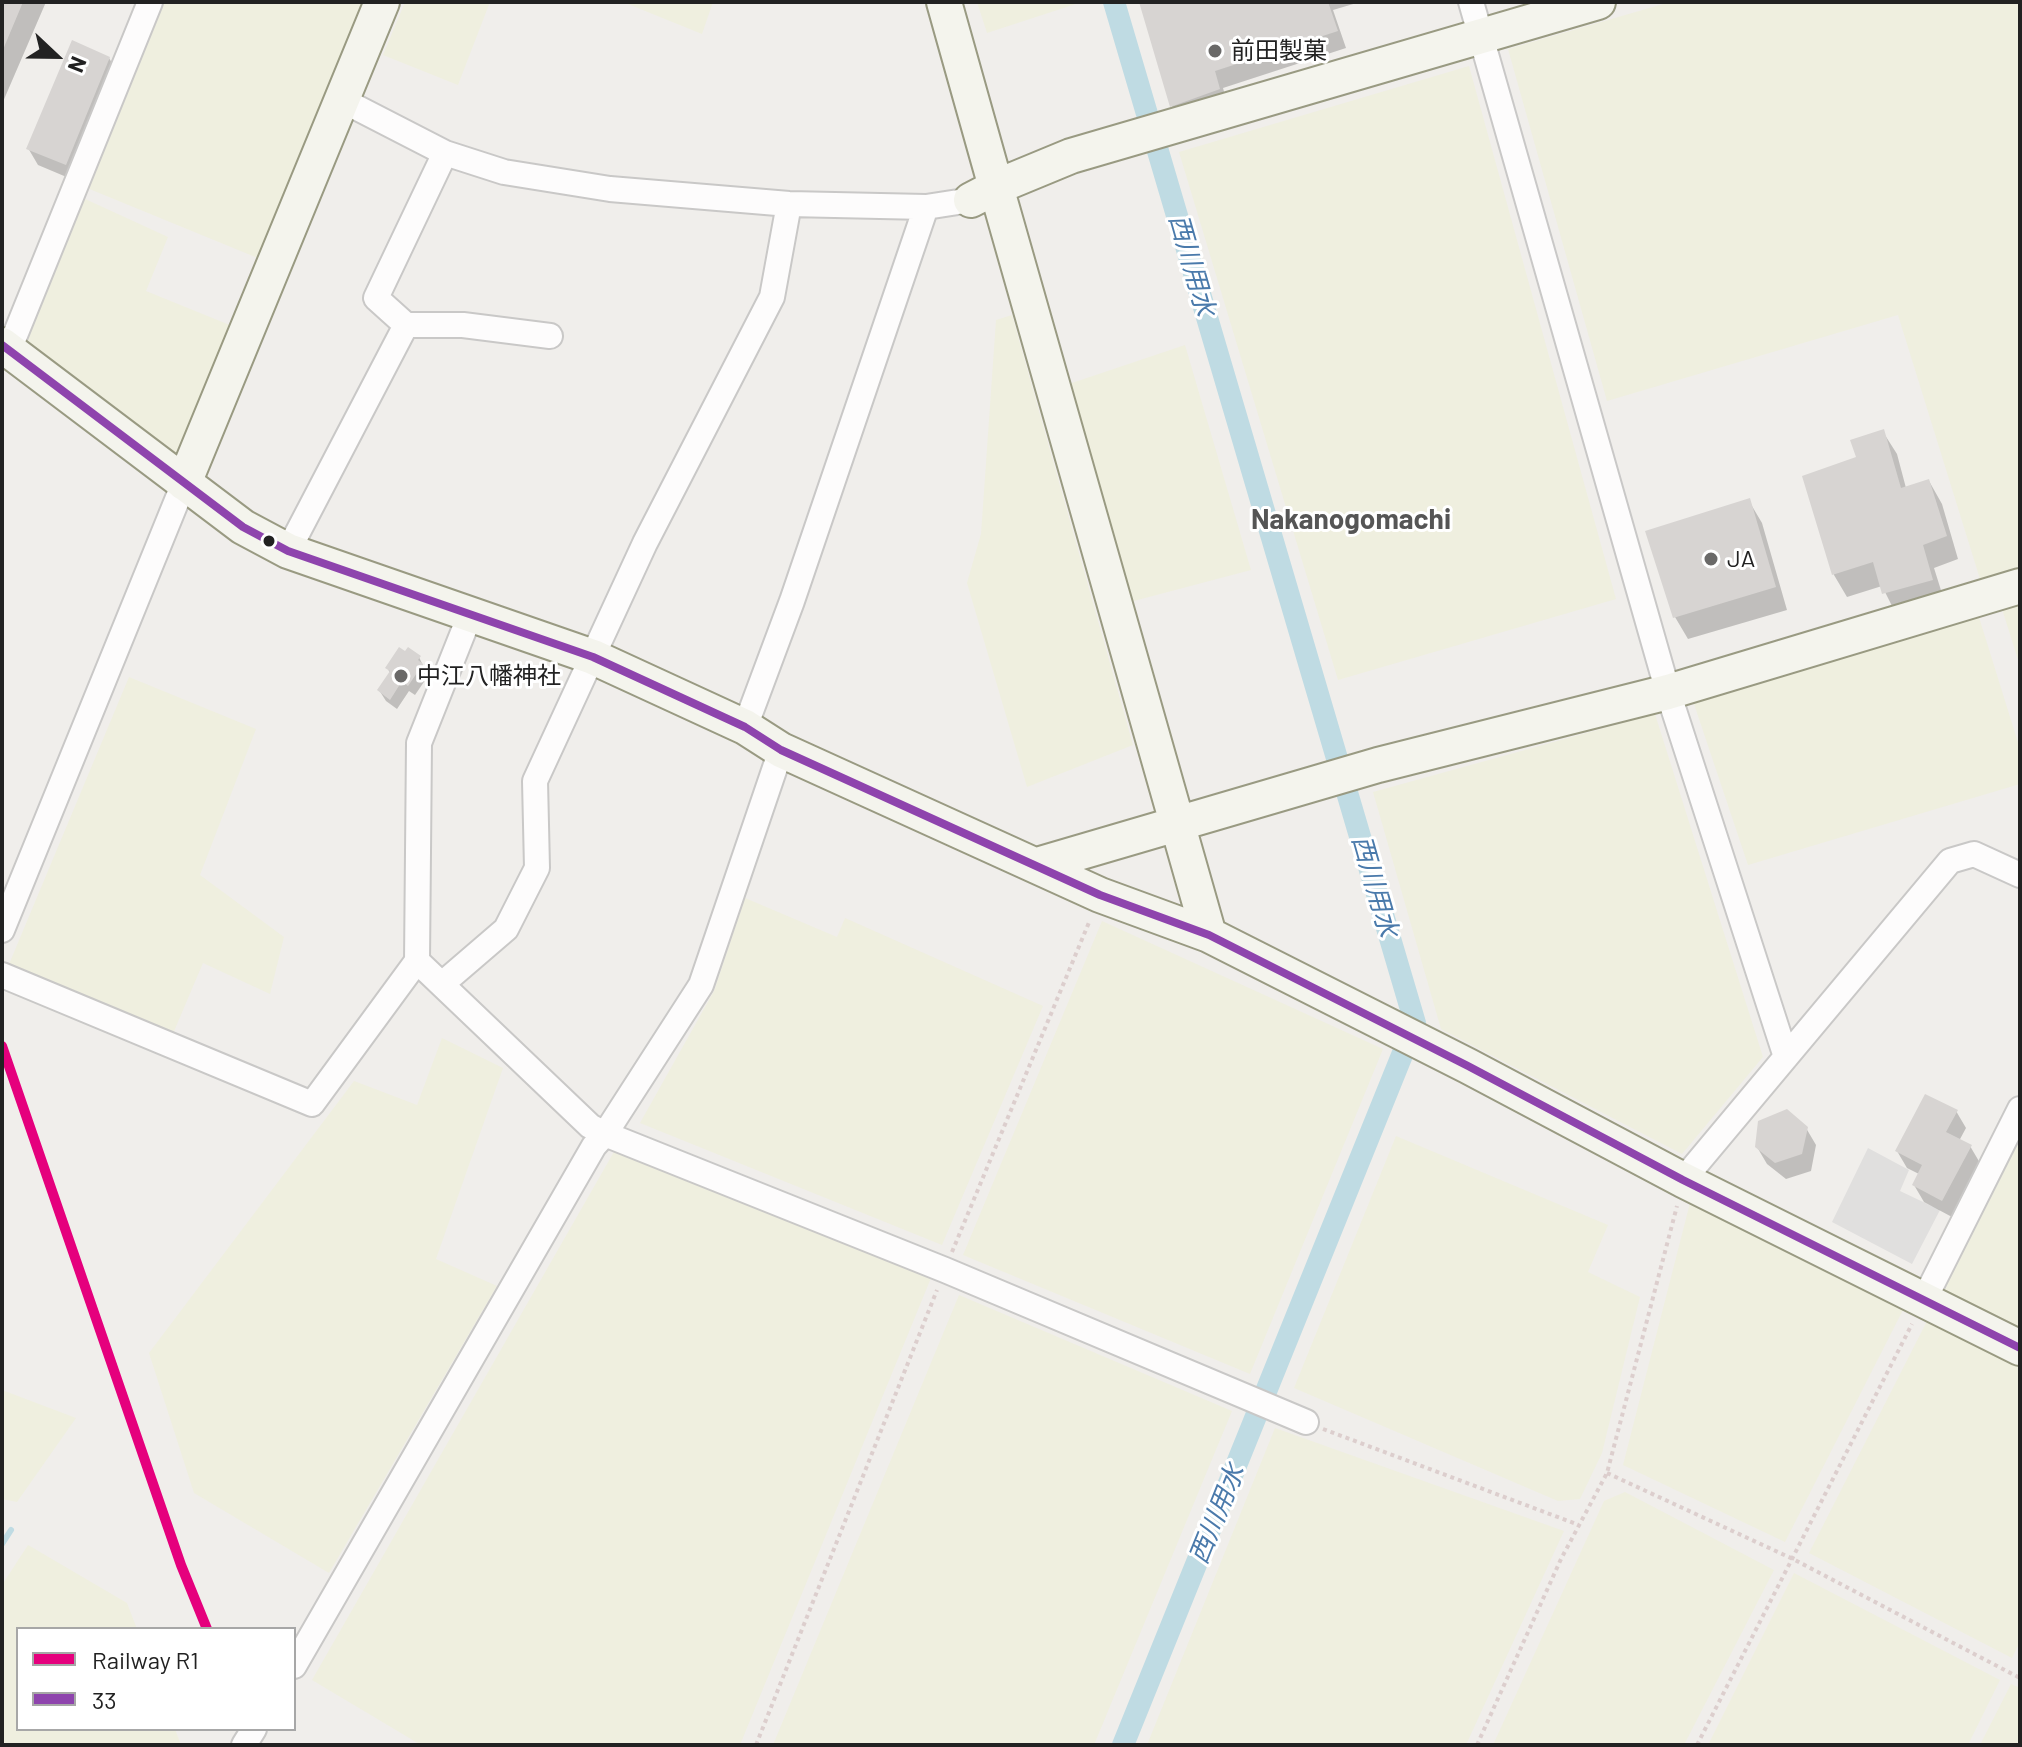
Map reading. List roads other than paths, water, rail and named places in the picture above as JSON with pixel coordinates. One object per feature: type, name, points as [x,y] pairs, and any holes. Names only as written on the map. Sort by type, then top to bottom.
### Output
[{"type":"street","points":[[150,2],[6,348],[243,527],[288,551],[593,657],[745,727],[781,750],[1100,895],[1209,935],[1468,1066],[1683,1180],[2020,1348]]},
{"type":"street","points":[[2,930],[382,2]]},
{"type":"street","points":[[944,2],[984,194],[1178,823],[1209,935]]},
{"type":"street","points":[[1471,2],[1668,692],[1786,1057]]},
{"type":"street","points":[[342,100],[445,153],[504,172],[610,189],[789,204],[926,207],[984,194],[1071,156],[1598,2]]},
{"type":"street","points":[[445,153],[376,298],[406,325],[463,325],[550,336]]},
{"type":"street","points":[[442,984],[506,929],[537,868],[535,781],[645,543],[772,297],[789,204]]},
{"type":"street","points":[[745,727],[787,615],[926,207]]},
{"type":"street","points":[[288,551],[406,325]]},
{"type":"street","points":[[1037,865],[1378,765],[1668,692],[2020,586]]},
{"type":"street","points":[[2,975],[312,1104],[417,961],[419,743],[470,615]]},
{"type":"street","points":[[296,1663],[594,1146],[605,1134],[701,985],[781,750]]},
{"type":"street","points":[[1683,1180],[1950,861],[1974,854],[2020,875]]},
{"type":"street","points":[[417,961],[590,1126],[605,1134],[945,1270],[1306,1422]]},
{"type":"street","points":[[1924,1300],[2020,1109]]},
{"type":"waterway","name":"西川用水","points":[[1114,2],[1415,1023],[1123,1745]]},
{"type":"waterway","points":[[2,1544],[11,1530]]},
{"type":"rail line","name":"R1","points":[[2,1046],[181,1565],[206,1627]]},
{"type":"place","name":"前田製菓","points":[[1215,51]]},
{"type":"place","name":"JA","points":[[1711,559]]},
{"type":"place","name":"中江八幡神社","points":[[401,676]]},
{"type":"district","name":"Nakanogomachi","points":[[1351,520]]}]
